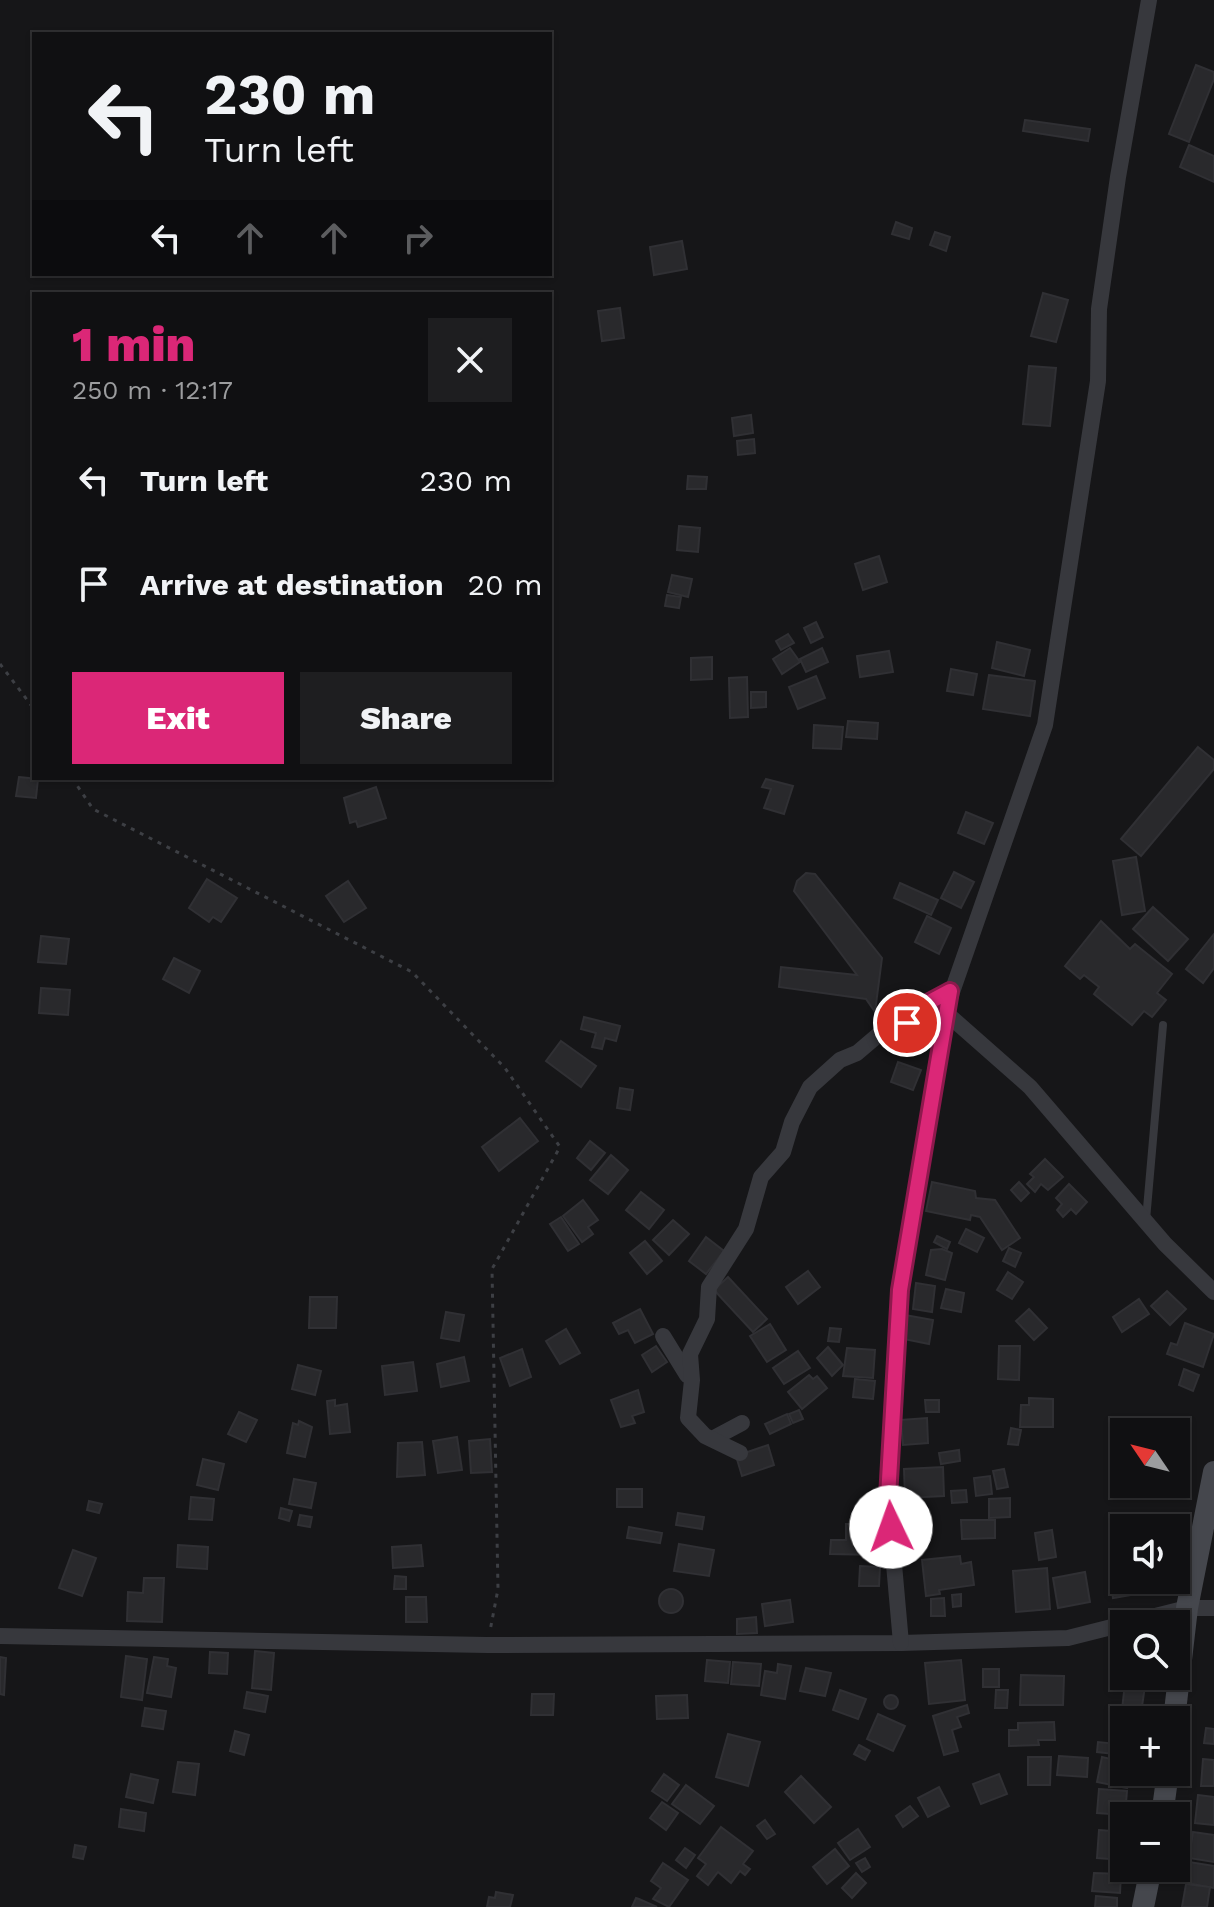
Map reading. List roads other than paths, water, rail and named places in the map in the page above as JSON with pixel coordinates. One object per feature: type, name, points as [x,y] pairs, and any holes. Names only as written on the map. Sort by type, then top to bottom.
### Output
[{"type":"main road","points":[[1176,1706],[1187,1608],[1214,1472]]},
{"type":"main road","points":[[1143,1907],[1148,1882]]},
{"type":"street","points":[[901,1643],[888,1497],[900,1290],[950,991],[1045,725],[1098,381],[1099,309],[1149,0]]},
{"type":"street","points":[[684,1357],[707,1319],[709,1287],[746,1229],[761,1177],[783,1152],[792,1122],[810,1087],[840,1060],[857,1053],[884,1030],[907,1023],[922,1006],[950,991]]},
{"type":"street","points":[[945,1012],[1030,1087],[1146,1221],[1214,1292]]},
{"type":"street","points":[[663,1336],[684,1357],[692,1386],[688,1418],[693,1426],[740,1453]]},
{"type":"street","points":[[712,1439],[742,1423]]},
{"type":"street","points":[[0,1636],[487,1645],[901,1643],[1068,1638],[1187,1608],[1214,1608]]},
{"type":"lane","points":[[1146,1221],[1163,1025]]}]
